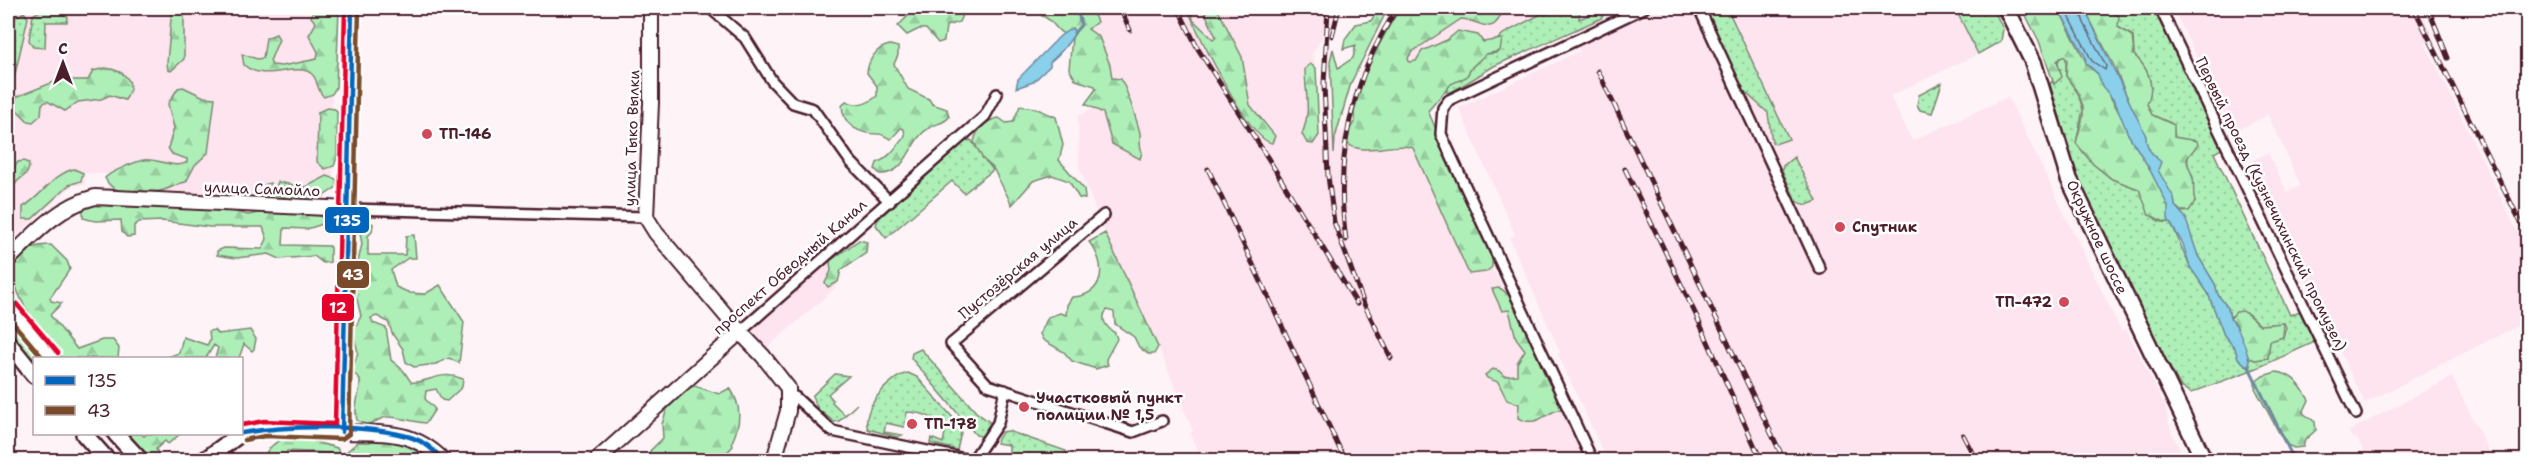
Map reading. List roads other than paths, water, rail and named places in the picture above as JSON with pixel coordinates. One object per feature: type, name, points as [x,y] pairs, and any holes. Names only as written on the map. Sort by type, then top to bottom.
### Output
[{"type":"main road","points":[[243,433],[264,428],[342,432],[352,8]]},
{"type":"main road","name":"Окружное шоссе","points":[[2006,8],[2033,62],[2069,179],[2204,460]]},
{"type":"main road","points":[[8,306],[51,357]]},
{"type":"main road","points":[[8,343],[33,374]]},
{"type":"main road","points":[[85,435],[107,460]]},
{"type":"main road","points":[[117,435],[140,460]]},
{"type":"main road","points":[[205,460],[238,435]]},
{"type":"street","name":"улица Тыко Вылки","points":[[651,8],[651,103],[646,217],[656,233],[780,376],[788,388],[789,398]]},
{"type":"street","points":[[710,8],[745,38],[772,81],[794,103],[813,109],[850,161],[890,202]]},
{"type":"street","points":[[1592,460],[1440,134],[1441,118],[1449,100],[1644,8]]},
{"type":"street","points":[[1699,8],[1820,269]]},
{"type":"street","name":"Первый проезд (Кузнечихинский промузел)","points":[[2160,8],[2356,414]]},
{"type":"street","name":"проспект Обводный Канал","points":[[597,460],[985,116],[997,94]]},
{"type":"street","name":"улица Самойло","points":[[8,260],[53,218],[77,203],[95,197],[349,209],[646,217]]},
{"type":"street","name":"Пустозёрская улица","points":[[1005,390],[988,385],[951,344],[1104,215]]},
{"type":"street","points":[[774,460],[789,398],[795,397],[832,430],[972,460],[998,423],[1005,390],[1133,432],[1162,421]]},
{"type":"street","points":[[342,432],[392,434],[412,438],[427,445],[443,460]]},
{"type":"water","points":[[2058,8],[2084,8],[2146,136],[2149,148],[2161,162],[2158,170],[2174,198],[2175,206],[2185,217],[2198,256],[2215,284],[2218,295],[2228,308],[2230,319],[2240,333],[2250,364],[2248,367],[2238,358],[2235,348],[2224,335],[2208,293],[2190,267],[2183,244],[2168,219],[2168,206],[2148,166],[2128,134],[2115,102],[2102,86],[2098,74],[2086,63],[2085,56]]},
{"type":"water","points":[[1072,28],[1075,33],[1050,62],[1050,66],[1033,82],[1016,88],[1018,79],[1060,36]]},
{"type":"waterway","points":[[1074,33],[1081,25],[1077,8]]},
{"type":"waterway","points":[[2248,365],[2294,460]]},
{"type":"railway","points":[[1120,8],[1130,30]]},
{"type":"railway","points":[[1178,8],[1198,49],[1357,304]]},
{"type":"railway","points":[[1328,8],[1324,84],[1328,176],[1334,222],[1364,304],[1391,358]]},
{"type":"railway","points":[[1332,36],[1339,8]]},
{"type":"railway","points":[[1346,240],[1343,179],[1350,120],[1368,63],[1397,8]]},
{"type":"railway","points":[[2414,8],[2528,237]]},
{"type":"railway","points":[[2428,8],[2448,58]]},
{"type":"railway","points":[[1598,71],[1784,460]]},
{"type":"railway","points":[[1208,169],[1345,460]]},
{"type":"railway","points":[[1625,169],[1696,315],[1761,460]]},
{"type":"railway","points":[[1963,435],[1976,460]]},
{"type":"place","name":"ТП-146","points":[[427,134]]},
{"type":"place","name":"Спутник","points":[[1840,227]]},
{"type":"place","name":"ТП-472","points":[[2064,302]]},
{"type":"place","name":"Участковый пункт полиции № 1,5","points":[[1024,407]]},
{"type":"place","name":"ТП-178","points":[[912,424]]}]
